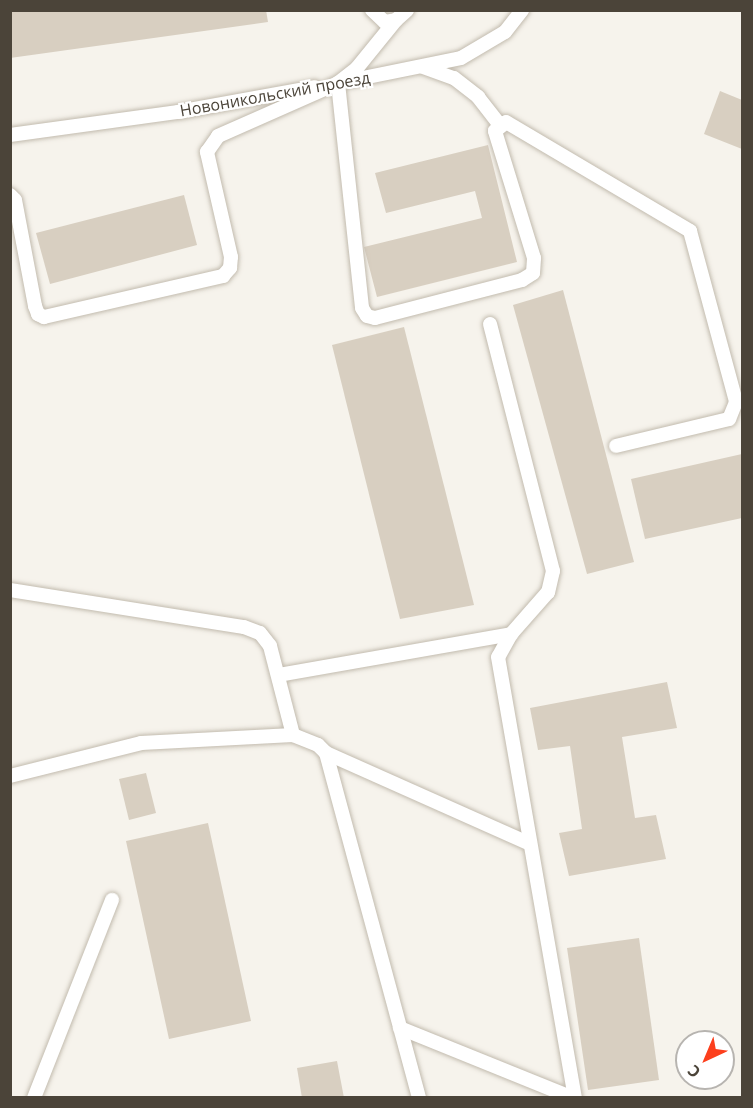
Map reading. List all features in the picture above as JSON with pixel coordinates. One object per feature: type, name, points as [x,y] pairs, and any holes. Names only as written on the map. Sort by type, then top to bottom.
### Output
[{"type":"lane","points":[[372,10],[385,22],[396,20]]},
{"type":"lane","points":[[10,195],[15,200],[35,306],[38,314],[44,317],[223,276],[230,268],[231,256],[207,152],[218,136],[338,83],[357,69],[396,20],[407,10]]},
{"type":"lane","name":"Новоникольский проезд","points":[[10,135],[178,112],[423,67],[460,58],[505,32],[522,10]]},
{"type":"lane","points":[[423,67],[454,78],[478,97],[500,125]]},
{"type":"lane","points":[[338,83],[362,308],[367,316],[409,309],[522,280],[533,273],[534,258],[495,131],[506,122],[690,231],[736,402],[729,419],[616,446]]},
{"type":"lane","points":[[490,324],[553,571],[548,591],[511,634],[498,657],[574,1098]]},
{"type":"lane","points":[[10,590],[244,627],[260,633],[270,646],[294,735]]},
{"type":"lane","points":[[279,675],[511,634]]},
{"type":"lane","points":[[10,776],[141,743],[294,735],[318,745],[326,753],[530,844]]},
{"type":"lane","points":[[326,753],[419,1098]]},
{"type":"lane","points":[[34,1098],[112,900]]},
{"type":"lane","points":[[400,1028],[574,1098]]},
{"type":"building","points":[[10,10],[266,10],[268,22],[10,58]]},
{"type":"building","points":[[720,91],[742,100],[742,149],[704,134]]},
{"type":"building","points":[[488,145],[517,262],[377,297],[364,247],[482,218],[475,191],[386,213],[375,173]]},
{"type":"building","points":[[184,195],[197,245],[50,284],[36,233]]},
{"type":"building","points":[[563,290],[634,562],[587,574],[513,305]]},
{"type":"building","points":[[404,327],[474,605],[400,619],[332,345]]},
{"type":"building","points":[[742,454],[742,518],[645,539],[631,479]]},
{"type":"building","points":[[667,682],[677,728],[622,737],[635,818],[656,815],[666,859],[569,876],[559,833],[582,829],[570,746],[538,750],[530,708]]},
{"type":"building","points":[[146,773],[156,813],[129,820],[119,779]]},
{"type":"building","points":[[208,823],[251,1021],[169,1039],[126,841]]},
{"type":"building","points":[[639,938],[659,1080],[588,1090],[567,948]]},
{"type":"building","points":[[337,1061],[344,1098],[302,1098],[297,1068]]}]
